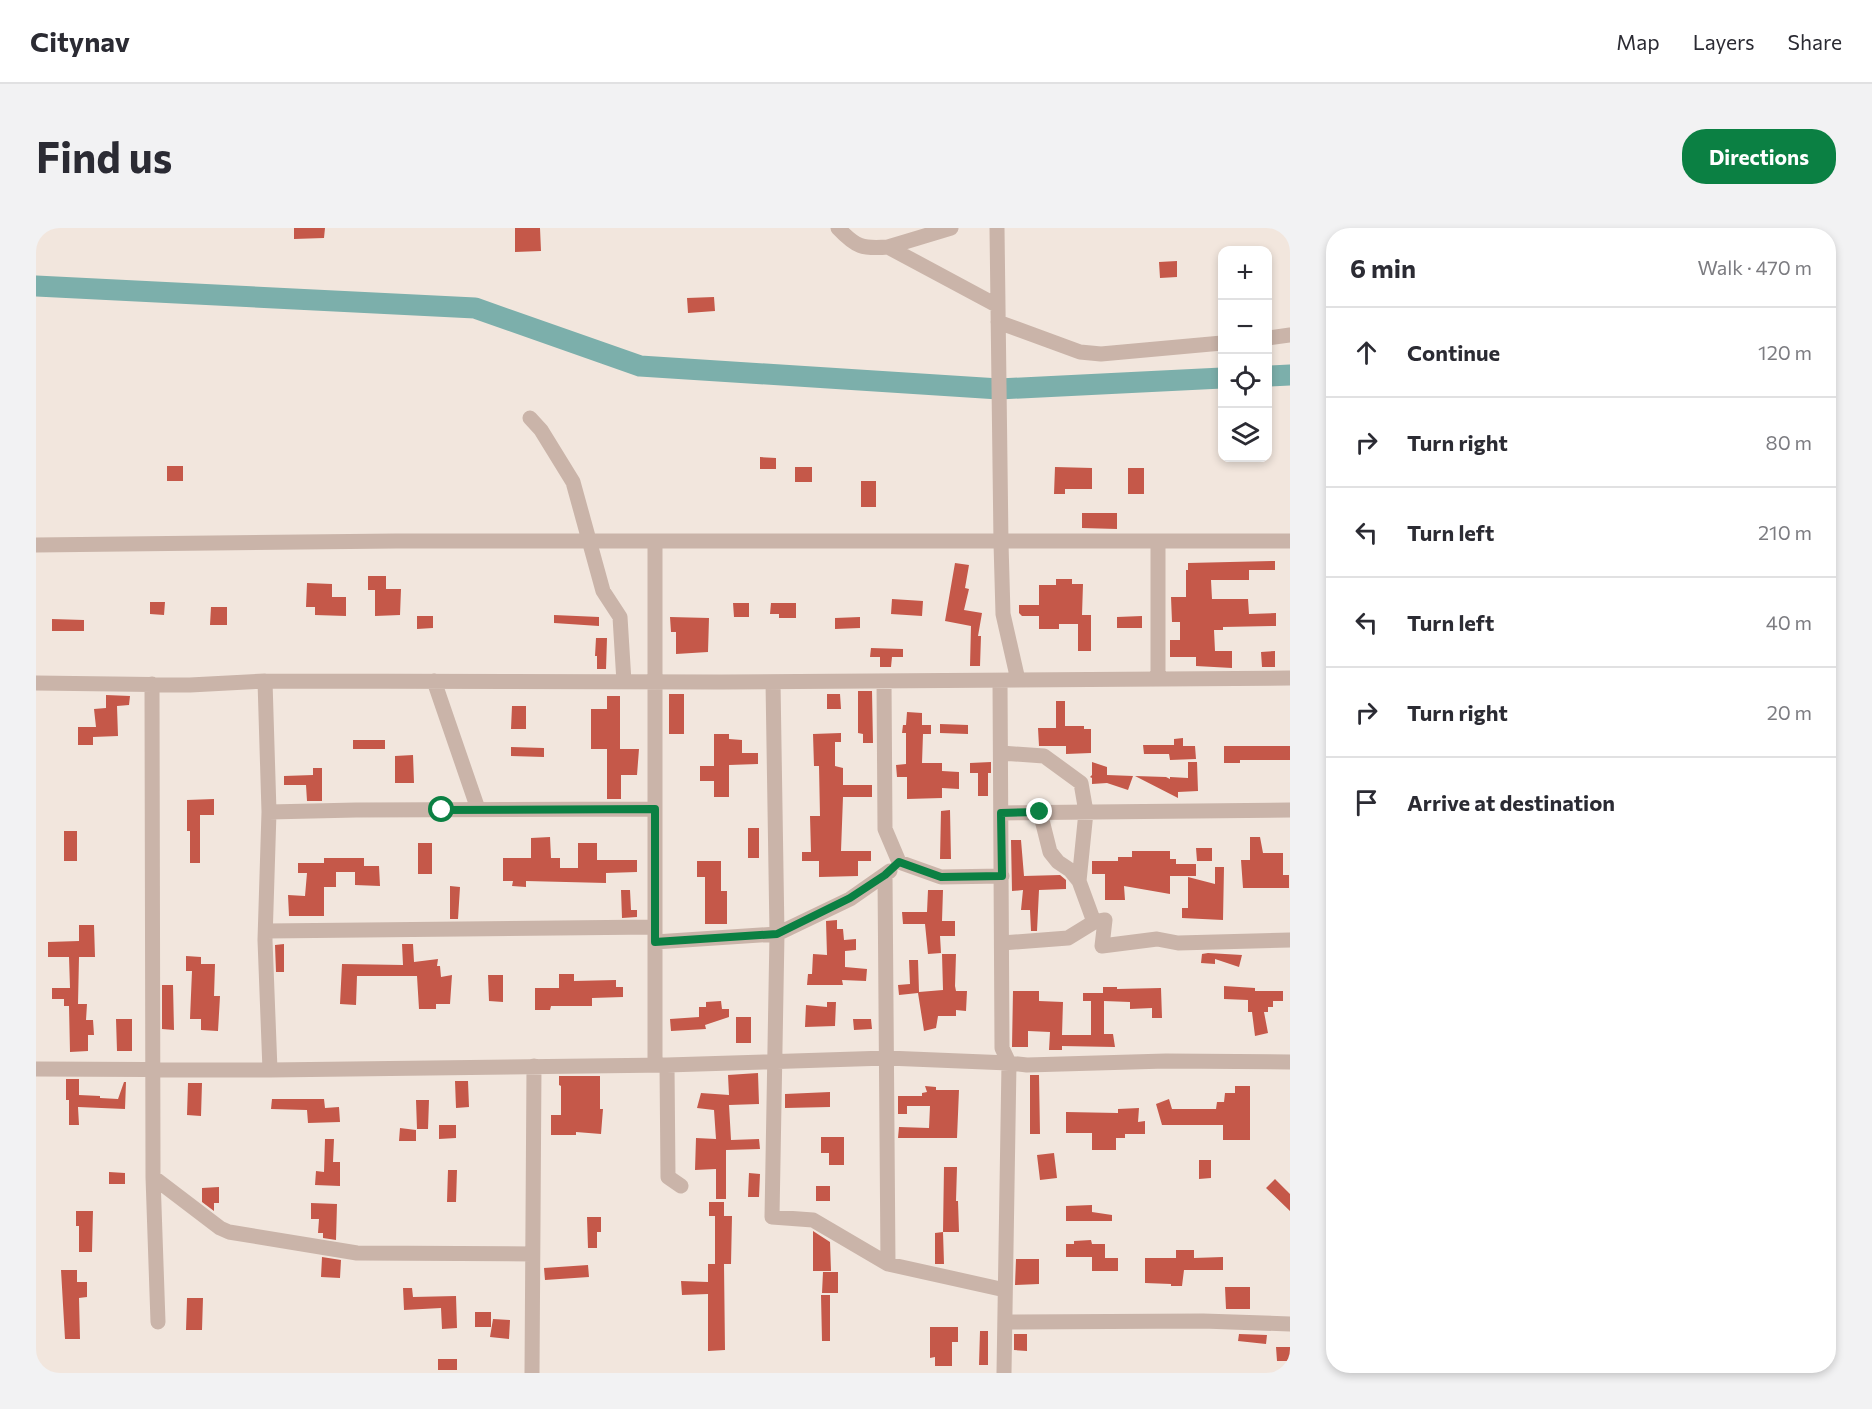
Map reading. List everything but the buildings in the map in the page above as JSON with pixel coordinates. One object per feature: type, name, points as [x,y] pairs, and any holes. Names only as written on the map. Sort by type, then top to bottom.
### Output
[{"type":"street","points":[[838,228],[852,243],[870,248],[888,247],[951,228]]},
{"type":"street","points":[[998,228],[1000,543],[1003,614],[1018,680]]},
{"type":"street","points":[[888,247],[998,314],[1080,352],[1101,354],[1218,343]]},
{"type":"street","points":[[1272,337],[1290,335]]},
{"type":"street","points":[[530,418],[541,430],[573,482],[603,591],[620,617],[624,682]]},
{"type":"street","points":[[36,545],[396,541],[1000,543],[1290,541]]},
{"type":"street","points":[[1158,541],[1158,679]]},
{"type":"street","points":[[655,542],[655,934],[668,1177],[681,1186]]},
{"type":"street","points":[[36,683],[190,685],[265,681],[773,682],[1290,678]]},
{"type":"street","points":[[265,681],[269,812],[266,931],[270,1070]]},
{"type":"street","points":[[434,681],[478,809]]},
{"type":"street","points":[[884,681],[885,829],[899,862],[941,877],[1002,876]]},
{"type":"street","points":[[1000,681],[1002,1048],[1009,1063],[1004,1373]]},
{"type":"street","points":[[773,682],[777,934],[772,1217],[813,1220],[888,1264],[1005,1290]]},
{"type":"street","points":[[152,684],[153,1177],[158,1322]]},
{"type":"street","points":[[1001,753],[1044,756],[1081,783],[1086,812],[1079,880]]},
{"type":"street","points":[[269,812],[655,809]]},
{"type":"street","points":[[1001,813],[1290,810]]},
{"type":"street","points":[[1040,812],[1050,852],[1079,880],[1094,922]]},
{"type":"street","points":[[266,931],[777,934],[850,898],[885,875],[899,862]]},
{"type":"street","points":[[885,875],[888,1264]]},
{"type":"street","points":[[1002,943],[1068,938],[1094,922],[1105,920],[1102,946],[1157,939],[1178,943],[1290,940]]},
{"type":"street","points":[[36,1069],[270,1070],[661,1065],[887,1058],[1048,1065],[1166,1061],[1290,1062]]},
{"type":"street","points":[[532,1373],[534,1066]]},
{"type":"street","points":[[153,1177],[219,1228],[230,1232],[357,1253],[532,1254]]},
{"type":"street","points":[[1005,1322],[1203,1321],[1290,1324]]},
{"type":"waterway","points":[[36,286],[475,308],[640,366],[999,389],[1218,378]]},
{"type":"waterway","points":[[1272,376],[1290,375]]},
{"type":"route","points":[[442,810],[655,809],[655,942],[777,934],[850,898],[885,875],[899,862],[941,877],[1002,876],[1001,813],[1040,812]]}]
